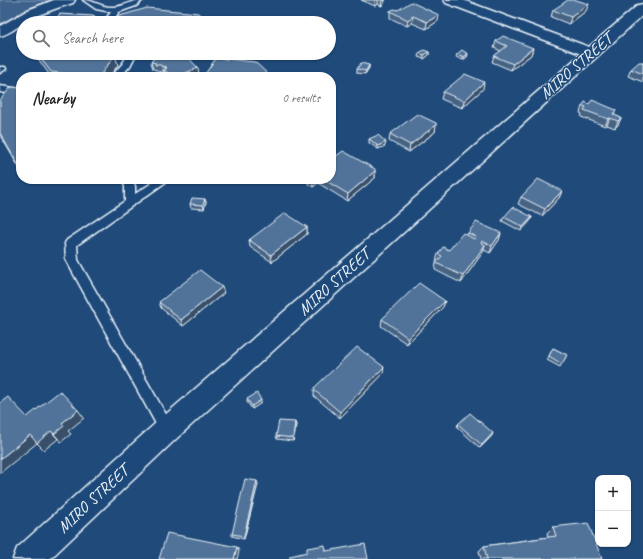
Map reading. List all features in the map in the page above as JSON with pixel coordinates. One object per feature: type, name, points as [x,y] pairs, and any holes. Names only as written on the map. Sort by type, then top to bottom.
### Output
[{"type":"street","points":[[27,16],[49,6],[68,0]]},
{"type":"street","points":[[451,0],[591,53]]},
{"type":"street","name":"MIRO STREET","points":[[28,559],[167,430],[643,8]]},
{"type":"street","points":[[0,32],[16,22]]},
{"type":"lane","points":[[87,0],[98,8],[106,10],[127,8],[139,0]]},
{"type":"lane","points":[[112,16],[117,9]]},
{"type":"lane","points":[[120,72],[129,60]]},
{"type":"lane","points":[[0,88],[16,91]]},
{"type":"lane","points":[[129,184],[130,203]]},
{"type":"lane","points":[[158,184],[71,244],[72,260],[167,430]]},
{"type":"shaded area","points":[[0,0],[50,0],[29,8],[0,24]]},
{"type":"building","points":[[568,0],[576,0],[589,4],[571,17],[553,10]]},
{"type":"building","points":[[411,2],[439,15],[427,22],[413,16],[408,20],[390,11],[394,9],[398,10]]},
{"type":"building","points":[[147,8],[198,13],[201,16],[119,16]]},
{"type":"building","points":[[60,14],[94,16],[58,16]]},
{"type":"building","points":[[503,36],[533,48],[513,64],[494,56],[507,46],[496,41]]},
{"type":"building","points":[[424,50],[429,52],[424,55],[419,53]]},
{"type":"building","points":[[462,50],[468,54],[464,57],[457,54]]},
{"type":"building","points":[[42,60],[111,60],[103,72],[51,72]]},
{"type":"building","points":[[153,60],[191,60],[198,68],[188,72],[167,72],[164,69],[167,68],[165,66],[162,67],[161,65],[155,65],[156,63],[151,62]]},
{"type":"building","points":[[215,60],[236,60],[255,62],[266,72],[206,72]]},
{"type":"building","points":[[639,62],[643,62],[643,74],[631,69]]},
{"type":"building","points":[[361,63],[369,65],[366,71],[357,69]]},
{"type":"building","points":[[465,74],[484,82],[464,101],[443,92]]},
{"type":"building","points":[[11,87],[16,88],[16,161],[0,133],[0,100]]},
{"type":"building","points":[[592,100],[616,110],[613,114],[621,118],[618,121],[610,118],[608,119],[584,110],[586,107],[582,106],[585,102],[589,104]]},
{"type":"building","points":[[417,114],[436,123],[436,125],[410,145],[390,134]]},
{"type":"building","points":[[378,135],[386,142],[378,146],[369,139]]},
{"type":"building","points":[[343,151],[375,169],[375,171],[348,194],[331,184],[336,184],[336,156]]},
{"type":"building","points":[[538,179],[562,191],[545,209],[521,197]]},
{"type":"building","points":[[192,198],[205,199],[203,205],[190,204]]},
{"type":"building","points":[[513,207],[532,217],[523,227],[504,217]]},
{"type":"building","points":[[285,213],[307,227],[271,255],[249,240]]},
{"type":"building","points":[[476,222],[501,233],[492,246],[482,241],[481,243],[485,245],[463,276],[436,263],[442,256],[438,254],[443,247],[449,250],[463,233],[474,239],[476,237],[468,233]]},
{"type":"building","points":[[200,270],[222,287],[181,320],[159,302]]},
{"type":"building","points":[[419,283],[445,301],[408,338],[382,319]]},
{"type":"building","points":[[357,347],[384,367],[340,412],[314,390],[315,387]]},
{"type":"building","points":[[553,348],[567,355],[562,364],[549,356]]},
{"type":"building","points":[[60,391],[78,410],[62,423],[64,426],[54,434],[51,431],[37,443],[30,435],[0,459],[0,403],[8,397],[27,417]]},
{"type":"building","points":[[257,393],[261,400],[252,406],[247,399]]},
{"type":"building","points":[[470,413],[493,433],[482,445],[458,424]]},
{"type":"building","points":[[279,421],[295,422],[293,438],[276,436]]},
{"type":"building","points":[[245,479],[257,481],[244,536],[232,534]]},
{"type":"building","points":[[588,523],[595,541],[595,547],[597,547],[602,559],[487,559],[484,546],[556,536],[553,527]]},
{"type":"building","points":[[167,533],[237,547],[234,559],[159,559]]},
{"type":"building","points":[[365,544],[368,559],[290,559],[290,556],[307,552],[307,548],[325,545],[326,551]]}]
